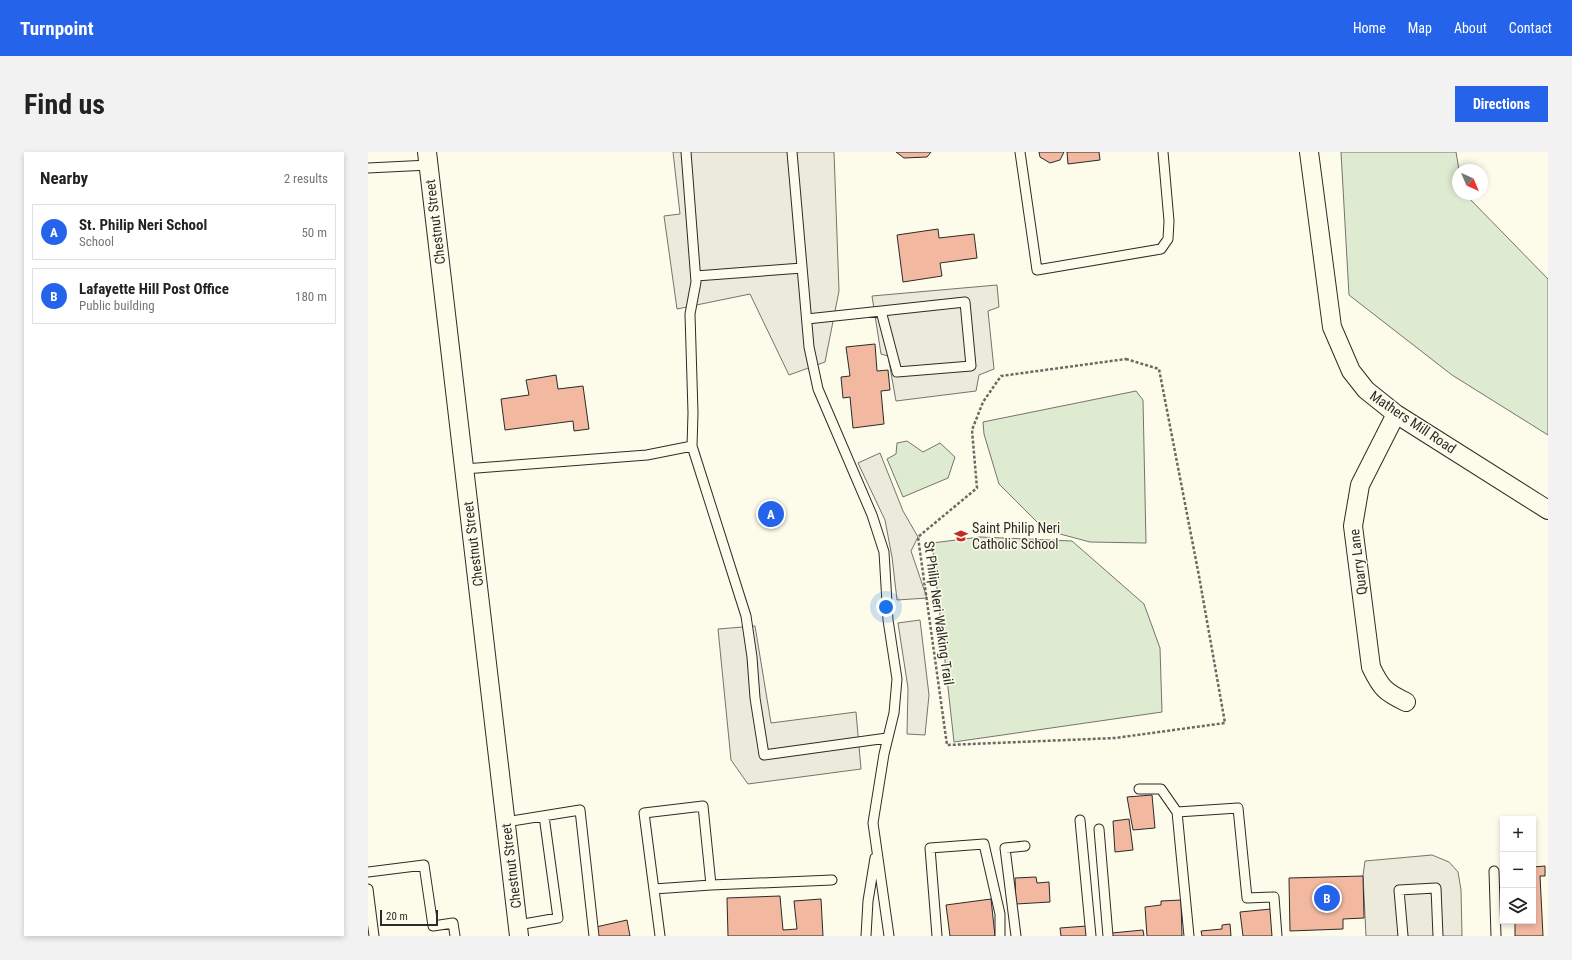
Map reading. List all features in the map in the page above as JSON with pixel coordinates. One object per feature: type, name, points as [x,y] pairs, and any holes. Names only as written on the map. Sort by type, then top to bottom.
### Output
[{"type":"street","name":"Mathers Mill Road","points":[[1309,152],[1332,327],[1351,371],[1366,390],[1396,414],[1548,510]]},
{"type":"street","name":"Chestnut Street","points":[[428,158],[519,931]]},
{"type":"street","name":"Quarry Lane","points":[[1396,414],[1360,485],[1353,526],[1371,667],[1378,683],[1389,694],[1406,702]]},
{"type":"lane","points":[[686,152],[696,276],[690,314],[693,413],[692,446],[746,616],[752,657],[755,698],[764,755],[888,738]]},
{"type":"lane","points":[[792,152],[809,347],[818,389],[872,515],[884,552],[888,620],[897,679],[894,713],[884,754],[873,823],[889,936]]},
{"type":"lane","points":[[1020,152],[1037,270],[1162,249],[1168,239],[1169,221],[1163,152]]},
{"type":"lane","points":[[368,168],[428,158]]},
{"type":"lane","points":[[696,276],[802,268]]},
{"type":"lane","points":[[807,319],[881,311],[965,302],[971,366],[897,372],[881,311]]},
{"type":"lane","points":[[464,469],[647,455],[692,446]]},
{"type":"lane","points":[[1139,789],[1161,789],[1177,812],[1189,936]]},
{"type":"lane","points":[[660,936],[644,813],[703,806],[711,885]]},
{"type":"lane","points":[[1177,812],[1238,808],[1247,898],[1274,897],[1277,936]]},
{"type":"lane","points":[[506,822],[580,810],[594,936]]},
{"type":"lane","points":[[519,931],[558,918],[544,816]]},
{"type":"lane","points":[[1080,820],[1091,936]]},
{"type":"lane","points":[[1099,829],[1108,936]]},
{"type":"lane","points":[[937,936],[930,848],[984,844],[1000,914],[1000,936]]},
{"type":"lane","points":[[1016,936],[1005,848],[1025,846]]},
{"type":"lane","points":[[866,936],[868,901],[877,851]]},
{"type":"lane","points":[[368,872],[424,865],[433,926],[453,923],[455,936]]},
{"type":"lane","points":[[1494,871],[1496,936]]},
{"type":"lane","points":[[654,889],[832,880]]},
{"type":"lane","points":[[1403,936],[1399,890],[1436,888],[1438,936]]},
{"type":"lane","points":[[368,889],[374,936]]},
{"type":"path","name":"St Philip Neri Walking Trail","points":[[1126,359],[1159,369],[1225,723],[1116,738],[947,745],[918,537],[977,488],[972,430],[983,402],[1001,376],[1126,359]]},
{"type":"green space","points":[[1341,152],[1456,152],[1458,164],[1452,164],[1452,200],[1471,200],[1548,279],[1548,435],[1452,375],[1349,295]]},
{"type":"green space","points":[[1136,391],[1143,400],[1146,543],[1090,542],[1045,530],[999,484],[984,434],[983,422]]},
{"type":"green space","points":[[907,441],[923,452],[940,443],[955,457],[948,478],[903,497],[887,459],[896,454],[897,443]]},
{"type":"green space","points":[[980,537],[1072,541],[1144,604],[1160,648],[1162,712],[954,742],[932,543]]},
{"type":"shaded area","points":[[673,152],[834,152],[839,291],[825,362],[789,375],[750,294],[677,309],[664,216],[680,214]]},
{"type":"shaded area","points":[[997,285],[999,307],[988,311],[994,369],[979,375],[976,391],[896,401],[888,356],[881,354],[872,296]]},
{"type":"shaded area","points":[[880,453],[903,511],[918,537],[911,551],[927,598],[897,600],[892,557],[885,520],[858,463]]},
{"type":"shaded area","points":[[920,620],[929,695],[925,735],[907,734],[908,688],[898,623]]},
{"type":"shaded area","points":[[755,626],[771,723],[856,712],[861,769],[748,784],[731,760],[718,629]]},
{"type":"shaded area","points":[[1432,855],[1449,862],[1458,872],[1461,890],[1462,936],[1366,936],[1363,876],[1365,861]]},
{"type":"building","points":[[896,152],[931,152],[927,157],[904,158]]},
{"type":"building","points":[[1039,152],[1064,152],[1060,160],[1050,163],[1040,157]]},
{"type":"building","points":[[1067,152],[1099,152],[1100,160],[1068,164]]},
{"type":"building","points":[[938,229],[939,238],[974,234],[977,258],[940,263],[942,276],[903,282],[897,235]]},
{"type":"building","points":[[875,344],[877,371],[888,370],[890,390],[881,391],[884,424],[853,428],[850,397],[843,398],[841,377],[850,376],[846,347]]},
{"type":"building","points":[[556,375],[558,389],[583,386],[589,429],[574,431],[573,421],[505,430],[501,399],[529,395],[526,380]]},
{"type":"building","points":[[1152,795],[1155,828],[1133,830],[1127,797]]},
{"type":"building","points":[[1129,819],[1133,850],[1115,852],[1113,821]]},
{"type":"building","points":[[1545,866],[1545,876],[1540,876],[1543,936],[1515,936],[1515,924],[1536,924],[1536,867]]},
{"type":"building","points":[[1363,876],[1364,918],[1343,919],[1343,929],[1290,931],[1289,878]]},
{"type":"building","points":[[1036,877],[1037,883],[1049,882],[1050,902],[1016,904],[1015,878]]},
{"type":"building","points":[[780,896],[783,930],[797,929],[794,901],[821,899],[823,936],[728,936],[727,898]]},
{"type":"building","points":[[991,899],[995,936],[950,936],[946,905]]},
{"type":"building","points":[[1181,900],[1182,936],[1147,936],[1145,907],[1161,905],[1161,901]]},
{"type":"building","points":[[1271,909],[1273,936],[1243,936],[1240,912]]},
{"type":"building","points":[[627,920],[630,936],[597,936],[596,927]]},
{"type":"building","points":[[1230,924],[1231,936],[1202,936],[1201,931],[1222,929],[1222,925]]},
{"type":"building","points":[[1087,926],[1087,936],[1061,936],[1060,928]]},
{"type":"building","points":[[1143,930],[1144,936],[1113,936],[1112,933]]},
{"type":"place","name":"St. Philip Neri School","points":[[771,514]]},
{"type":"place","name":"Saint Philip Neri Catholic School","points":[[961,536]]},
{"type":"place","name":"Lafayette Hill Post Office","points":[[1327,898]]}]
